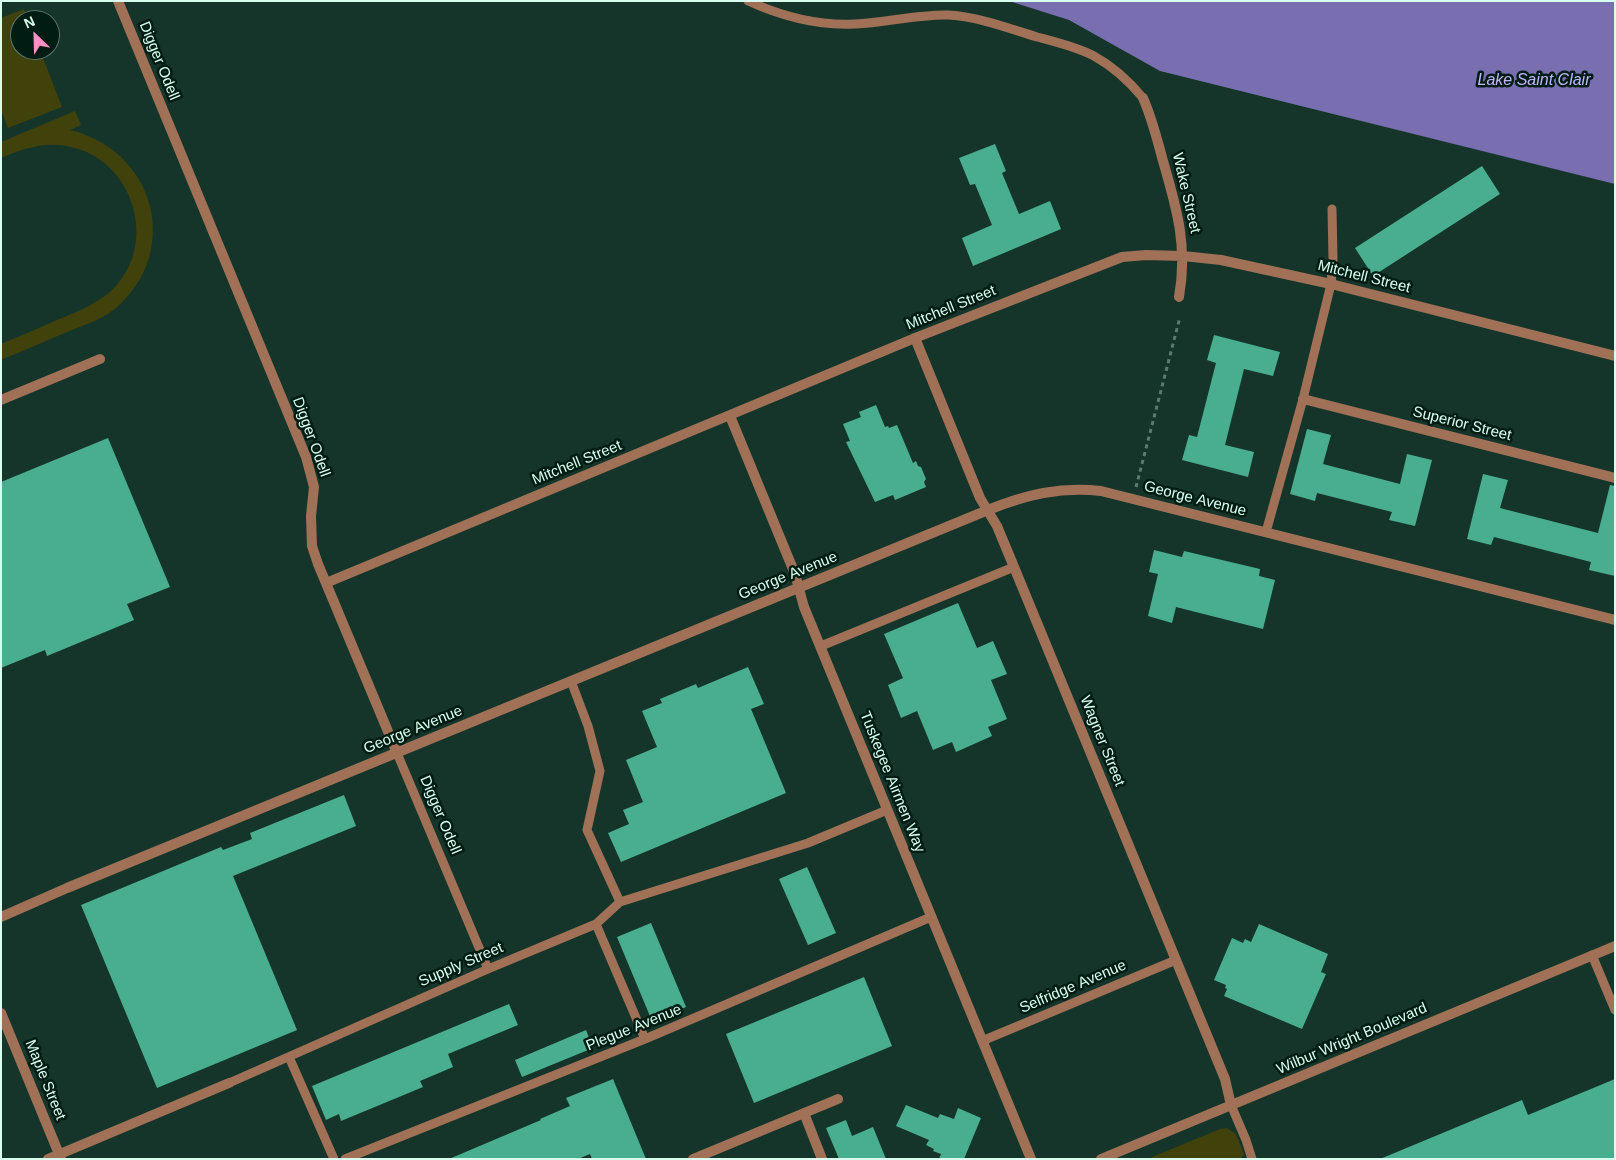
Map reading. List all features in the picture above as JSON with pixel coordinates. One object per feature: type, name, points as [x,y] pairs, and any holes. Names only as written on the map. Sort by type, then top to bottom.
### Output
[{"type":"street","name":"Digger Odell","points":[[118,1],[306,457],[314,488],[311,516],[312,546],[397,753]]},
{"type":"street","name":"Wake Street","points":[[1143,98],[1150,114],[1177,209],[1183,256],[1179,297]]},
{"type":"street","name":"Mitchell Street","points":[[326,583],[915,338],[1122,257],[1146,255],[1183,256],[1221,260],[1331,284],[1615,356]]},
{"type":"street","name":"Wagner Street","points":[[915,338],[980,498],[997,526],[1176,960],[1225,1079],[1231,1105]]},
{"type":"street","points":[[1,400],[100,359]]},
{"type":"street","name":"Superior Street","points":[[1303,399],[1615,478]]},
{"type":"street","name":"Tuskegee Airmen Way","points":[[730,416],[795,574],[804,607],[1031,1159]]},
{"type":"street","name":"George Avenue","points":[[1,917],[988,510],[1015,499],[1041,492],[1085,489],[1133,498],[1615,620]]},
{"type":"street","name":"Wilbur Wright Boulevard","points":[[1101,1159],[1615,946]]},
{"type":"street","name":"Maple Street","points":[[1,1013],[60,1157]]},
{"type":"street","name":"Supply Street","points":[[48,1159],[60,1157],[229,1084]]},
{"type":"street","points":[[693,1159],[838,1099]]},
{"type":"street","points":[[804,1113],[822,1159]]},
{"type":"lane","points":[[748,1],[794,18],[827,23],[854,24],[936,15],[986,21],[1077,48],[1094,56],[1110,66],[1131,84],[1143,98]]},
{"type":"lane","points":[[1266,532],[1303,399],[1331,284],[1333,259],[1332,209]]},
{"type":"lane","points":[[820,646],[1014,567]]},
{"type":"lane","points":[[570,682],[588,726],[600,771],[588,830],[620,902]]},
{"type":"lane","name":"Digger Odell","points":[[397,753],[488,969]]},
{"type":"lane","name":"Supply Street","points":[[229,1084],[488,969],[596,924],[620,902],[808,843],[887,810]]},
{"type":"lane","name":"Plegue Avenue","points":[[345,1159],[645,1039],[931,917]]},
{"type":"lane","points":[[596,924],[645,1039]]},
{"type":"lane","points":[[1592,955],[1615,1010]]},
{"type":"lane","name":"Selfridge Avenue","points":[[982,1040],[1176,960]]},
{"type":"lane","points":[[289,1057],[334,1159]]},
{"type":"lane","name":"Wagner Street","points":[[1231,1105],[1252,1159]]},
{"type":"path","points":[[1136,487],[1180,317]]},
{"type":"shaded area","points":[[10,14],[10,60],[44,60],[62,107],[8,128],[1,110],[1,18]]},
{"type":"shaded area","points":[[75,111],[81,125],[70,130],[99,141],[122,158],[139,180],[150,205],[153,231],[149,259],[137,285],[111,312],[95,321],[1,360],[1,344],[81,310],[110,292],[129,267],[135,247],[136,225],[132,204],[123,185],[110,168],[92,155],[62,145],[44,145],[1,158],[1,142]]},
{"type":"shaded area","points":[[1227,1128],[1236,1134],[1244,1154],[1241,1158],[1152,1159],[1152,1157],[1220,1129]]},
{"type":"water","name":"Lake Saint Clair","points":[[1009,1],[1615,1],[1615,184],[1160,71],[1069,20]]},
{"type":"building","points":[[995,144],[1006,171],[1002,173],[1019,214],[1050,201],[1061,229],[973,266],[962,238],[992,225],[975,184],[970,185],[959,158]]},
{"type":"building","points":[[1482,166],[1500,194],[1373,276],[1355,248]]},
{"type":"building","points":[[1214,335],[1280,352],[1273,376],[1244,369],[1225,445],[1254,452],[1248,477],[1182,460],[1189,435],[1197,437],[1216,363],[1207,360]]},
{"type":"building","points":[[876,405],[885,427],[888,426],[889,428],[897,425],[913,463],[916,461],[918,466],[921,467],[926,479],[924,482],[926,487],[895,500],[893,495],[875,502],[846,442],[850,441],[843,424],[861,417],[859,412]]},
{"type":"building","points":[[1307,429],[1331,435],[1323,464],[1400,484],[1407,454],[1432,460],[1415,526],[1389,520],[1392,512],[1317,493],[1315,501],[1290,494]]},
{"type":"building","points":[[108,438],[170,587],[127,604],[134,620],[47,656],[45,650],[1,668],[1,482]]},
{"type":"building","points":[[1483,474],[1508,480],[1500,508],[1598,533],[1610,485],[1615,486],[1615,576],[1589,570],[1591,562],[1494,537],[1491,545],[1467,539]]},
{"type":"building","points":[[1154,550],[1182,557],[1184,551],[1260,569],[1259,576],[1275,580],[1263,629],[1176,607],[1172,623],[1148,616],[1158,574],[1149,572]]},
{"type":"building","points":[[958,603],[977,648],[993,641],[1007,674],[991,680],[1007,719],[988,727],[992,736],[956,752],[952,742],[933,750],[917,711],[901,718],[888,685],[903,678],[884,634]]},
{"type":"building","points":[[748,667],[764,704],[751,709],[786,793],[621,862],[608,833],[629,824],[623,810],[643,802],[626,760],[657,747],[642,711],[662,703],[660,699],[696,684],[698,688]]},
{"type":"building","points":[[344,795],[356,826],[233,876],[297,1030],[157,1088],[81,905],[221,847],[223,850],[252,839],[250,833]]},
{"type":"building","points":[[807,867],[836,933],[808,945],[779,879]]},
{"type":"building","points":[[651,923],[686,1007],[652,1021],[617,937]]},
{"type":"building","points":[[1259,924],[1328,954],[1321,972],[1326,974],[1302,1029],[1224,996],[1227,989],[1225,988],[1226,985],[1214,980],[1232,938],[1243,943],[1245,939],[1251,942]]},
{"type":"building","points":[[864,977],[892,1046],[754,1103],[726,1034]]},
{"type":"building","points":[[509,1004],[518,1025],[448,1054],[453,1067],[420,1081],[423,1087],[341,1121],[339,1114],[326,1120],[312,1086]]},
{"type":"building","points":[[586,1030],[593,1048],[522,1077],[515,1060]]},
{"type":"building","points":[[613,1079],[646,1159],[592,1159],[590,1154],[578,1159],[449,1159],[570,1106],[566,1098]]},
{"type":"building","points":[[1615,1079],[1615,1159],[1380,1159],[1522,1100],[1528,1115]]},
{"type":"building","points":[[906,1105],[938,1118],[940,1114],[954,1119],[958,1108],[981,1118],[964,1159],[939,1159],[941,1154],[933,1151],[934,1149],[926,1145],[929,1140],[896,1126]]},
{"type":"building","points":[[846,1120],[852,1136],[873,1127],[886,1159],[839,1159],[826,1128]]}]
